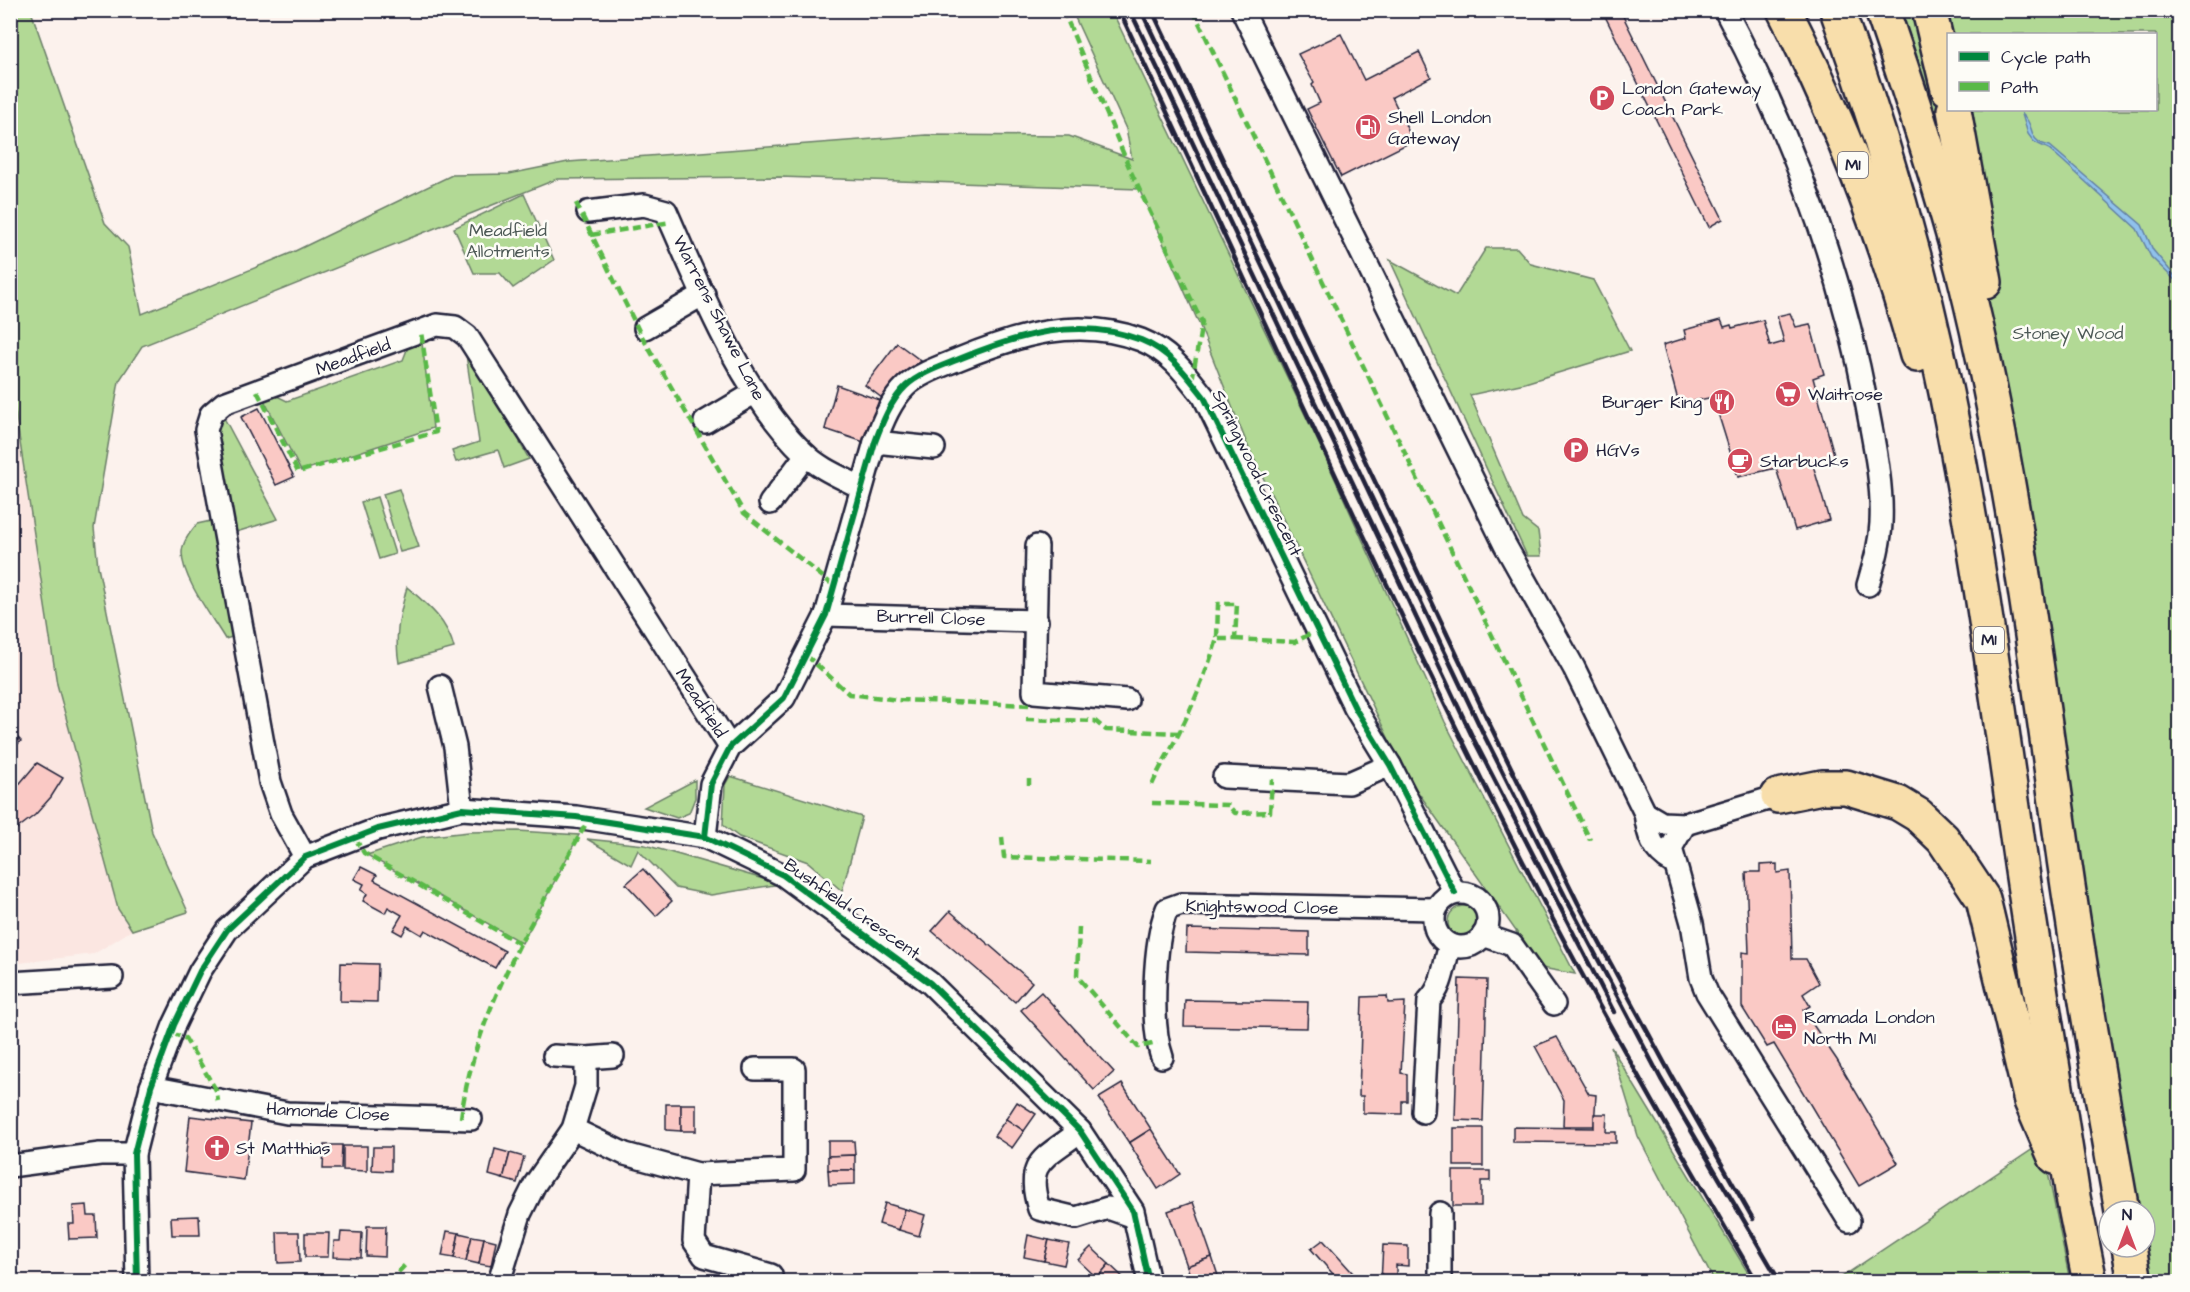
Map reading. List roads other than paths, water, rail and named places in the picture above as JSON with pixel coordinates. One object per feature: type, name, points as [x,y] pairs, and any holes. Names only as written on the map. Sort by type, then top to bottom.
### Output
[{"type":"highway","name":"M1","points":[[1784,10],[1833,115],[1861,185],[1909,324],[1988,634]]},
{"type":"highway","name":"M1","points":[[1837,10],[1884,151],[1922,286],[1966,494],[2073,1197],[2090,1281]]},
{"type":"highway","name":"M1","points":[[1882,10],[1925,139],[1964,276],[2008,487],[2031,628],[2071,912],[2120,1199]]},
{"type":"highway","points":[[1929,10],[1947,86]]},
{"type":"highway","name":"M1","points":[[1954,111],[2008,412],[2031,628]]},
{"type":"highway","name":"M1","points":[[1778,796],[1822,787],[1846,787],[1898,803],[1917,815],[1943,839],[1983,899],[2031,1101],[2073,1197]]},
{"type":"highway","points":[[2131,1259],[2135,1281]]},
{"type":"street","points":[[1242,10],[1505,544],[1574,668],[1645,813],[1647,831],[1659,855],[1673,863]]},
{"type":"street","points":[[1725,10],[1756,68],[1803,183],[1833,274],[1860,372],[1879,474],[1881,522],[1878,551],[1868,585]]},
{"type":"street","name":"Warrens Shawe Lane","points":[[588,212],[644,205],[666,211],[704,294],[754,393],[777,424],[806,455],[830,472],[860,487]]},
{"type":"street","points":[[645,328],[704,294]]},
{"type":"street","name":"Meadfield","points":[[305,857],[281,814],[270,782],[206,430],[211,414],[224,403],[437,325],[455,327],[467,336],[730,747]]},
{"type":"street","name":"Springwood Crescent","points":[[705,837],[711,784],[730,747],[784,698],[826,615],[860,487],[875,442],[885,416],[906,386],[932,370],[999,343],[1058,328],[1090,328],[1142,340],[1165,352],[1184,370],[1204,397],[1355,708],[1390,765],[1455,892]]},
{"type":"street","points":[[705,422],[754,393]]},
{"type":"street","points":[[875,442],[934,448]]},
{"type":"street","points":[[770,502],[806,455]]},
{"type":"street","points":[[1037,546],[1034,692],[1127,700]]},
{"type":"street","name":"Burrell Close","points":[[826,615],[1037,621]]},
{"type":"street","points":[[440,686],[455,747],[462,809]]},
{"type":"street","points":[[1224,777],[1348,783],[1390,765]]},
{"type":"street","points":[[1645,813],[1662,823],[1685,824],[1778,796]]},
{"type":"street","name":"Bushfield Crescent","points":[[137,1281],[134,1154],[151,1087],[174,1025],[200,971],[222,938],[305,857],[378,830],[462,809],[576,817],[705,837],[783,875],[930,983],[1080,1131],[1133,1211],[1149,1281]]},
{"type":"street","points":[[1685,824],[1671,848],[1673,863],[1692,923],[1701,978],[1707,993],[1849,1221]]},
{"type":"street","points":[[1455,892],[1473,895],[1486,909],[1487,927],[1483,935],[1468,946],[1450,945],[1437,934],[1434,926],[1435,909],[1440,902],[1455,892]]},
{"type":"street","name":"Knightswood Close","points":[[1162,1057],[1157,1044],[1155,1015],[1161,925],[1167,909],[1181,904],[1435,909]]},
{"type":"street","points":[[1483,935],[1512,945],[1554,1004]]},
{"type":"street","points":[[1423,1112],[1429,1000],[1438,992],[1450,945]]},
{"type":"street","points":[[10,983],[112,977]]},
{"type":"street","points":[[554,1056],[586,1058],[613,1056]]},
{"type":"street","points":[[499,1281],[525,1204],[535,1184],[573,1129],[586,1086],[586,1058]]},
{"type":"street","points":[[573,1129],[625,1154],[698,1174],[794,1170],[794,1069],[755,1069]]},
{"type":"street","name":"Hamonde Close","points":[[151,1087],[287,1113],[471,1119]]},
{"type":"street","points":[[1080,1131],[1036,1165],[1032,1187],[1039,1209],[1076,1218],[1108,1208],[1134,1217]]},
{"type":"street","points":[[10,1166],[100,1154],[134,1154]]},
{"type":"street","points":[[698,1174],[694,1241],[704,1256],[771,1275]]},
{"type":"street","points":[[1440,1213],[1440,1281]]},
{"type":"water","points":[[2022,114],[2037,141],[2050,146],[2142,225],[2153,250],[2179,281],[2179,284],[2151,257],[2137,229],[2049,149],[2034,142],[2028,134]]},
{"type":"railway","points":[[1119,10],[1384,578],[1493,803],[1600,1007],[1757,1282]]},
{"type":"railway","points":[[1130,10],[1472,736],[1614,1012]]},
{"type":"railway","points":[[1141,10],[1483,733],[1661,1079],[1780,1282]]},
{"type":"railway","points":[[1152,10],[1491,727],[1578,903],[1671,1075],[1753,1219]]},
{"type":"place","name":"London Gateway Coach Park","points":[[1602,98]]},
{"type":"place","name":"Shell London Gateway","points":[[1368,127]]},
{"type":"place","name":"Waitrose","points":[[1788,394]]},
{"type":"place","name":"Burger King","points":[[1722,402]]},
{"type":"place","name":"HGVs","points":[[1576,450]]},
{"type":"place","name":"Starbucks","points":[[1740,461]]},
{"type":"place","name":"Ramada London North M1","points":[[1784,1027]]},
{"type":"place","name":"St Matthias","points":[[217,1148]]},
{"type":"park label","name":"Meadfield Allotments","points":[[508,240]]},
{"type":"park label","name":"Stoney Wood","points":[[2068,333]]}]
